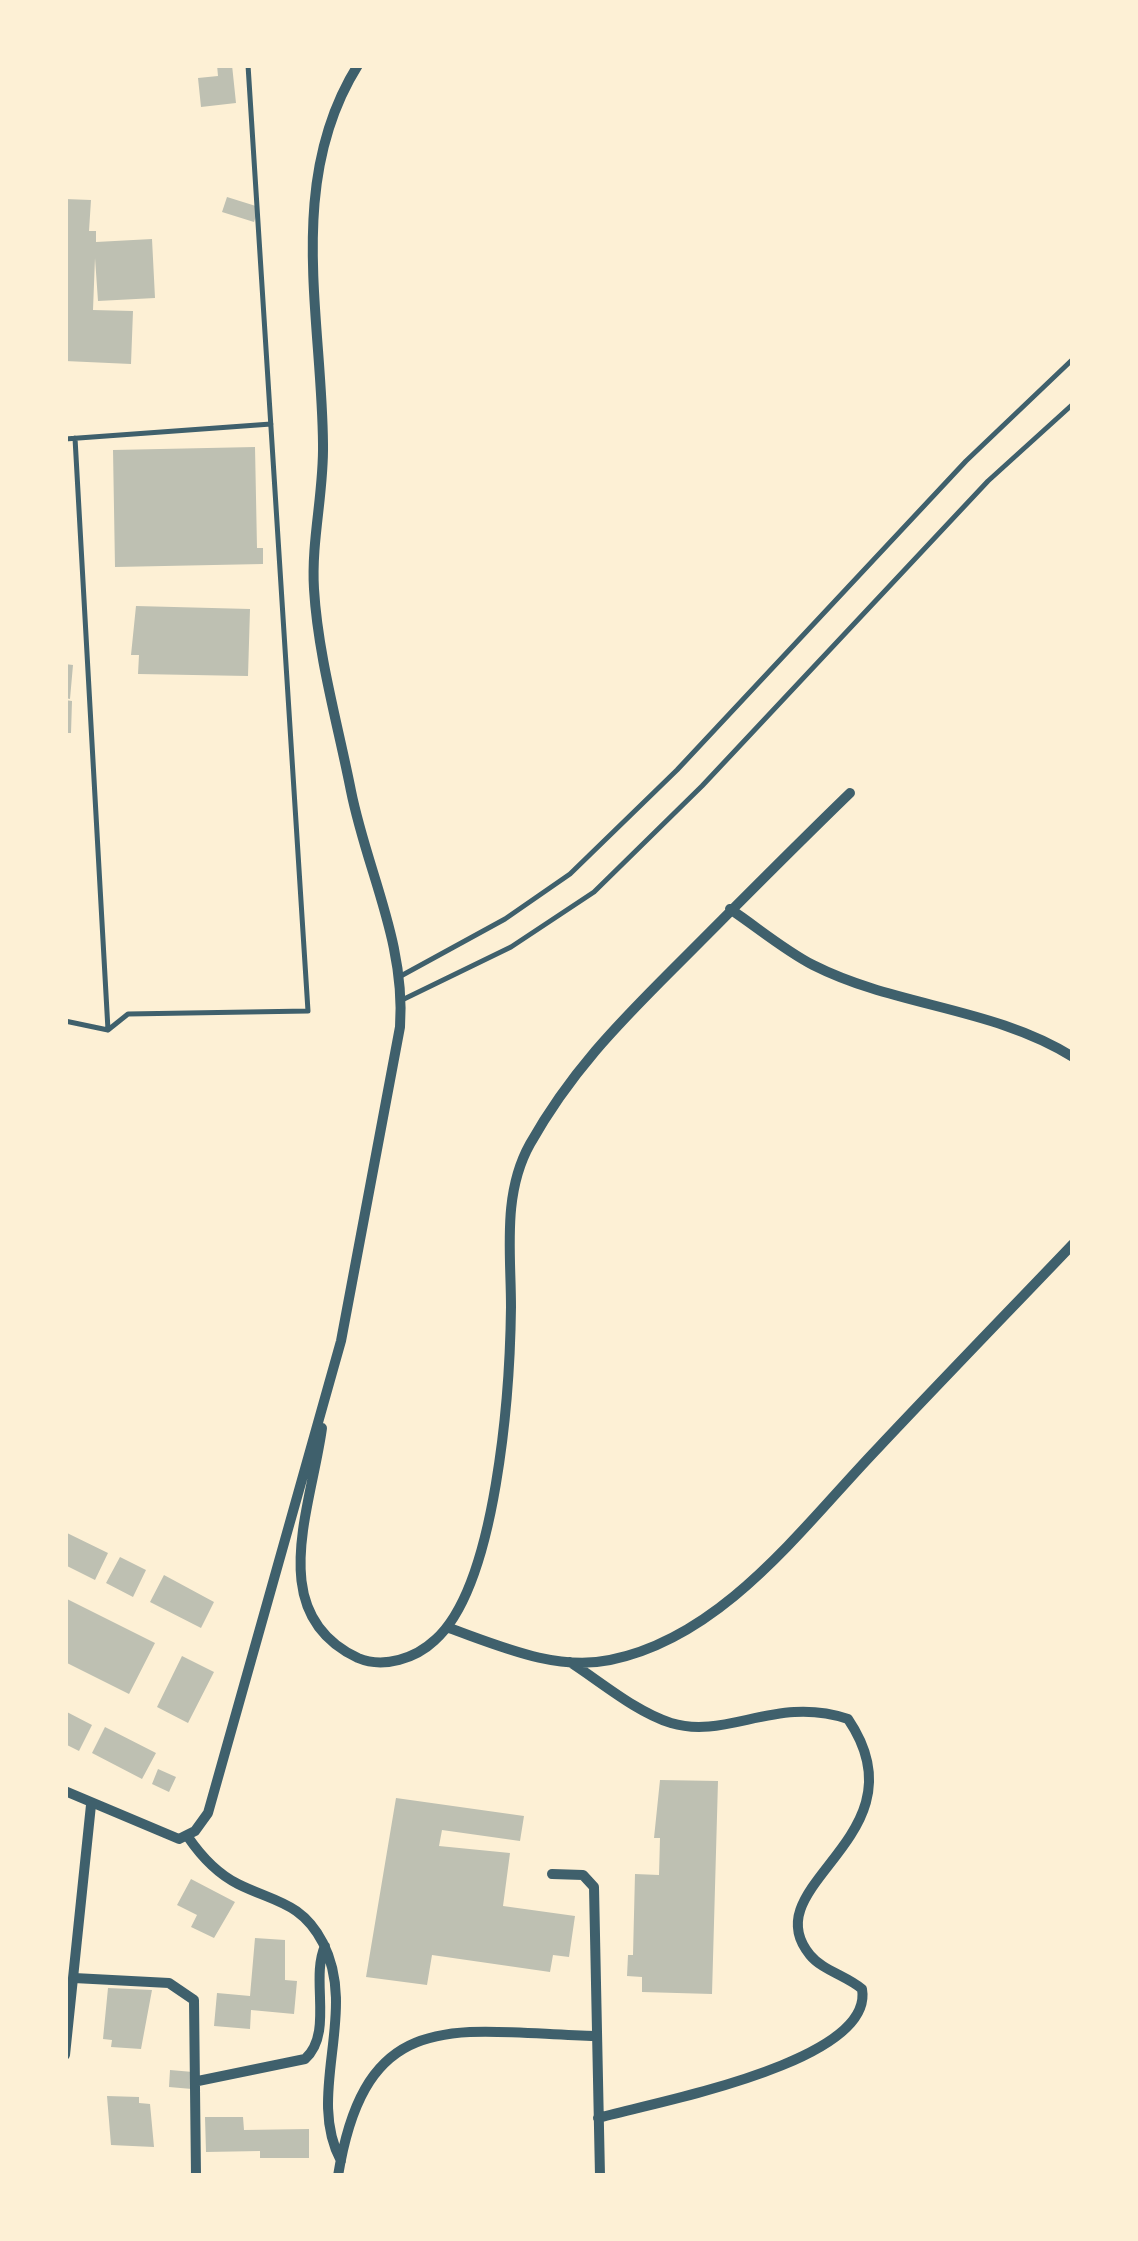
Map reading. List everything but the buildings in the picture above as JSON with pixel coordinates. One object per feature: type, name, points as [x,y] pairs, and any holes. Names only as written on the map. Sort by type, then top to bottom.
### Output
[{"type":"street","points":[[358,65],[329,130],[310,258],[324,444],[314,587],[356,816],[394,935],[402,1000],[355,1274],[325,1403],[302,1547],[300,1592],[313,1625],[333,1646],[365,1661],[394,1662],[424,1650],[449,1628],[475,1571],[507,1404],[512,1201],[520,1164],[592,1049],[850,793]]},
{"type":"street","points":[[730,909],[813,965],[896,995],[1036,1034],[1073,1057]]},
{"type":"street","points":[[449,1628],[516,1652],[570,1662],[608,1660],[682,1633],[723,1604],[1073,1244]]},
{"type":"street","points":[[188,1837],[208,1813],[282,1540],[325,1403]]},
{"type":"street","points":[[570,1662],[672,1723],[708,1727],[783,1710],[826,1711],[848,1719],[870,1764],[869,1797],[860,1823],[814,1882],[798,1923],[800,1938],[812,1958],[862,1989],[864,1999],[854,2022],[785,2067],[598,2118]]},
{"type":"street","points":[[65,1791],[162,1834],[188,1837],[201,1856],[238,1884],[270,1893],[310,1921],[324,1946],[334,1978],[338,2034],[326,2109],[333,2146],[341,2161]]},
{"type":"street","points":[[65,2055],[91,1805]]},
{"type":"street","points":[[552,1874],[583,1875],[594,1887],[600,2176]]},
{"type":"street","points":[[198,2081],[304,2059],[311,2054],[320,2018],[316,1966],[324,1946]]},
{"type":"street","points":[[74,1978],[169,1983],[184,1989],[196,2006],[196,2176]]},
{"type":"street","points":[[338,2176],[360,2094],[379,2067],[404,2046],[452,2032],[596,2036]]},
{"type":"lane","points":[[108,1030],[128,1014],[308,1011],[248,65]]},
{"type":"lane","points":[[399,977],[506,919],[570,874],[677,770],[966,460],[1073,359]]},
{"type":"lane","points":[[402,1000],[511,947],[594,892],[702,786],[988,480],[1073,404]]},
{"type":"lane","points":[[65,439],[271,424]]},
{"type":"lane","points":[[75,438],[108,1030]]},
{"type":"lane","points":[[65,1021],[108,1030]]}]
